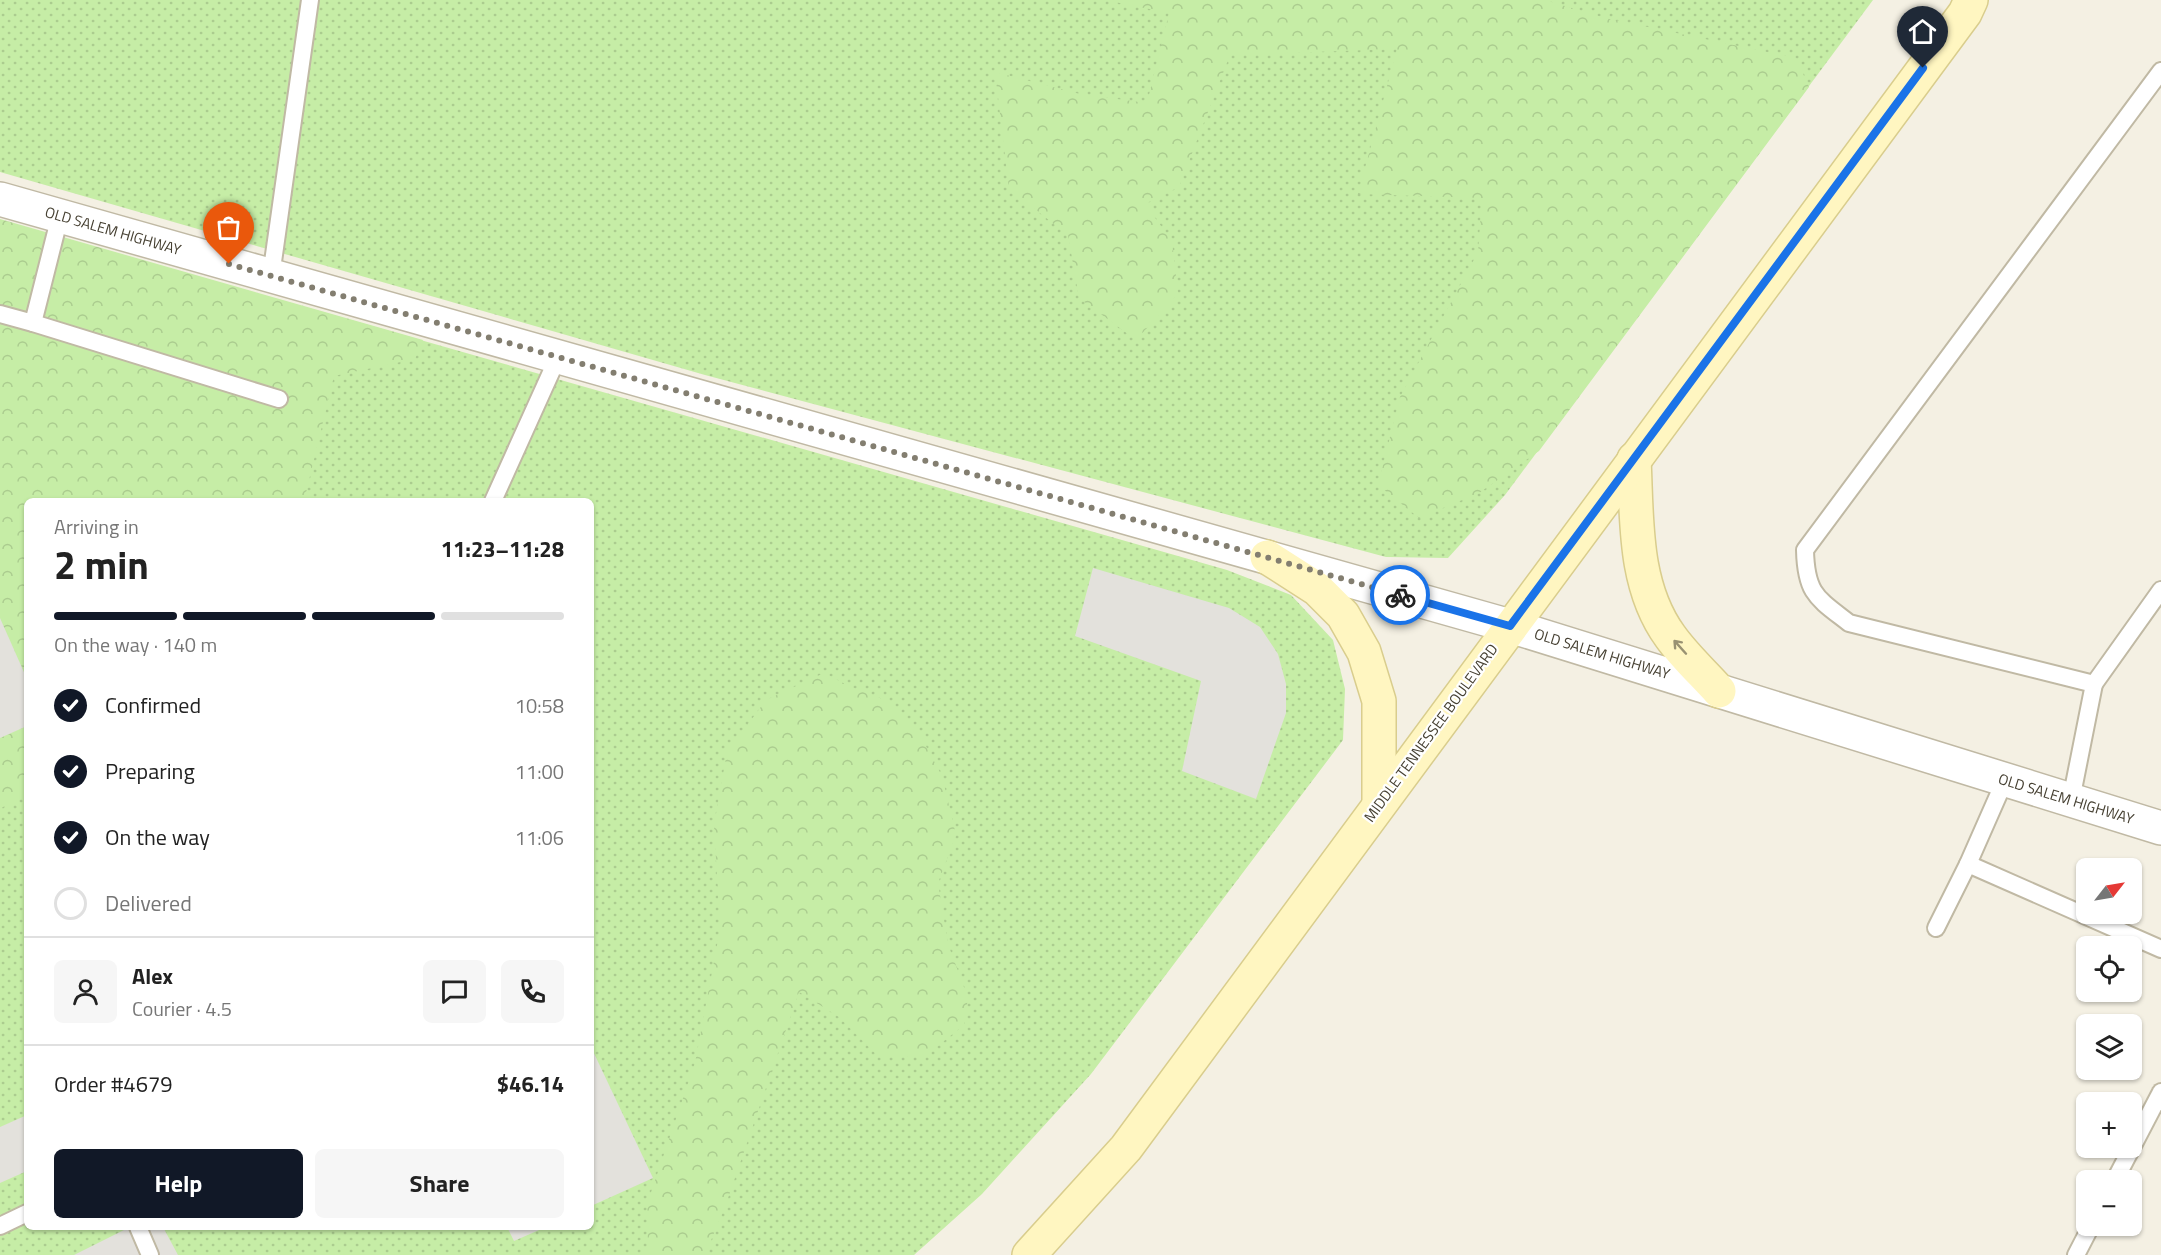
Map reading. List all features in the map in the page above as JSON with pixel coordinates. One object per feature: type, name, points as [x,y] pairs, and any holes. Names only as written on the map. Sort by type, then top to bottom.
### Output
[{"type":"main road","name":"MIDDLE TENNESSEE BOULEVARD","points":[[1029,1255],[1126,1148],[1958,22],[1971,0]]},
{"type":"main road","points":[[1634,459],[1638,552],[1645,583],[1669,636],[1719,691]]},
{"type":"main road","points":[[1267,557],[1317,589],[1343,615],[1364,652],[1379,701],[1379,804]]},
{"type":"street","name":"OLD SALEM HIGHWAY","points":[[0,199],[1510,626],[2161,828]]},
{"type":"lane","points":[[271,276],[310,0]]},
{"type":"lane","points":[[2094,684],[1849,623],[1817,599],[1806,576],[1805,550],[2161,71]]},
{"type":"lane","points":[[33,323],[60,216]]},
{"type":"lane","points":[[0,314],[279,399]]},
{"type":"lane","points":[[494,498],[558,357]]},
{"type":"lane","points":[[2071,800],[2094,684],[2161,590]]},
{"type":"lane","points":[[1936,928],[1968,864],[2005,780]]},
{"type":"lane","points":[[1968,864],[2161,950]]},
{"type":"lane","points":[[2120,1170],[2161,1092]]},
{"type":"lane","points":[[0,1226],[24,1214]]},
{"type":"lane","points":[[139,1230],[150,1255]]},
{"type":"lane","points":[[2076,1255],[2086,1236]]},
{"type":"green space","points":[[0,0],[1873,0],[1505,495],[1448,558],[1386,557],[705,375],[0,172]]},
{"type":"green space","points":[[1105,0],[1545,0],[1605,18],[1796,58],[1809,87],[1539,451],[1479,493],[1419,518],[1378,485],[1400,397],[1478,252],[1482,198],[1358,194],[1397,49],[1230,55],[1179,187],[1145,204],[1172,241],[1178,294],[1136,340],[1079,298],[1068,235],[1009,189],[995,72],[1080,94],[1147,103],[1169,13]]},
{"type":"green space","points":[[0,219],[423,340],[415,359],[334,376],[305,498],[24,498],[24,672],[0,618]]},
{"type":"green space","points":[[0,220],[1227,570],[1291,595],[1333,640],[1345,689],[1343,740],[1091,1074],[982,1194],[914,1255],[0,1255]]},
{"type":"green space","points":[[824,673],[880,698],[919,733],[942,776],[956,835],[938,883],[948,944],[968,998],[964,1025],[924,1057],[877,1055],[839,1017],[799,992],[726,1204],[705,1255],[648,1255],[647,1204],[695,1063],[720,929],[714,825],[727,752],[766,700]]},
{"type":"green space","points":[[24,727],[24,794],[0,809],[0,738]]},
{"type":"shaded area","points":[[1093,568],[1229,608],[1260,627],[1278,654],[1286,684],[1286,713],[1256,799],[1182,771],[1201,681],[1075,636]]},
{"type":"shaded area","points":[[0,618],[24,672],[24,727],[0,738]]},
{"type":"shaded area","points":[[594,1053],[653,1178],[594,1205]]},
{"type":"shaded area","points":[[24,1116],[24,1172],[0,1183],[0,1127]]},
{"type":"shaded area","points":[[124,1230],[165,1230],[178,1255],[74,1255]]},
{"type":"shaded area","points":[[508,1230],[539,1230],[514,1241]]},
{"type":"way so far","points":[[229,264],[1400,595]]},
{"type":"route","points":[[1400,595],[1510,626],[1923,68]]}]
